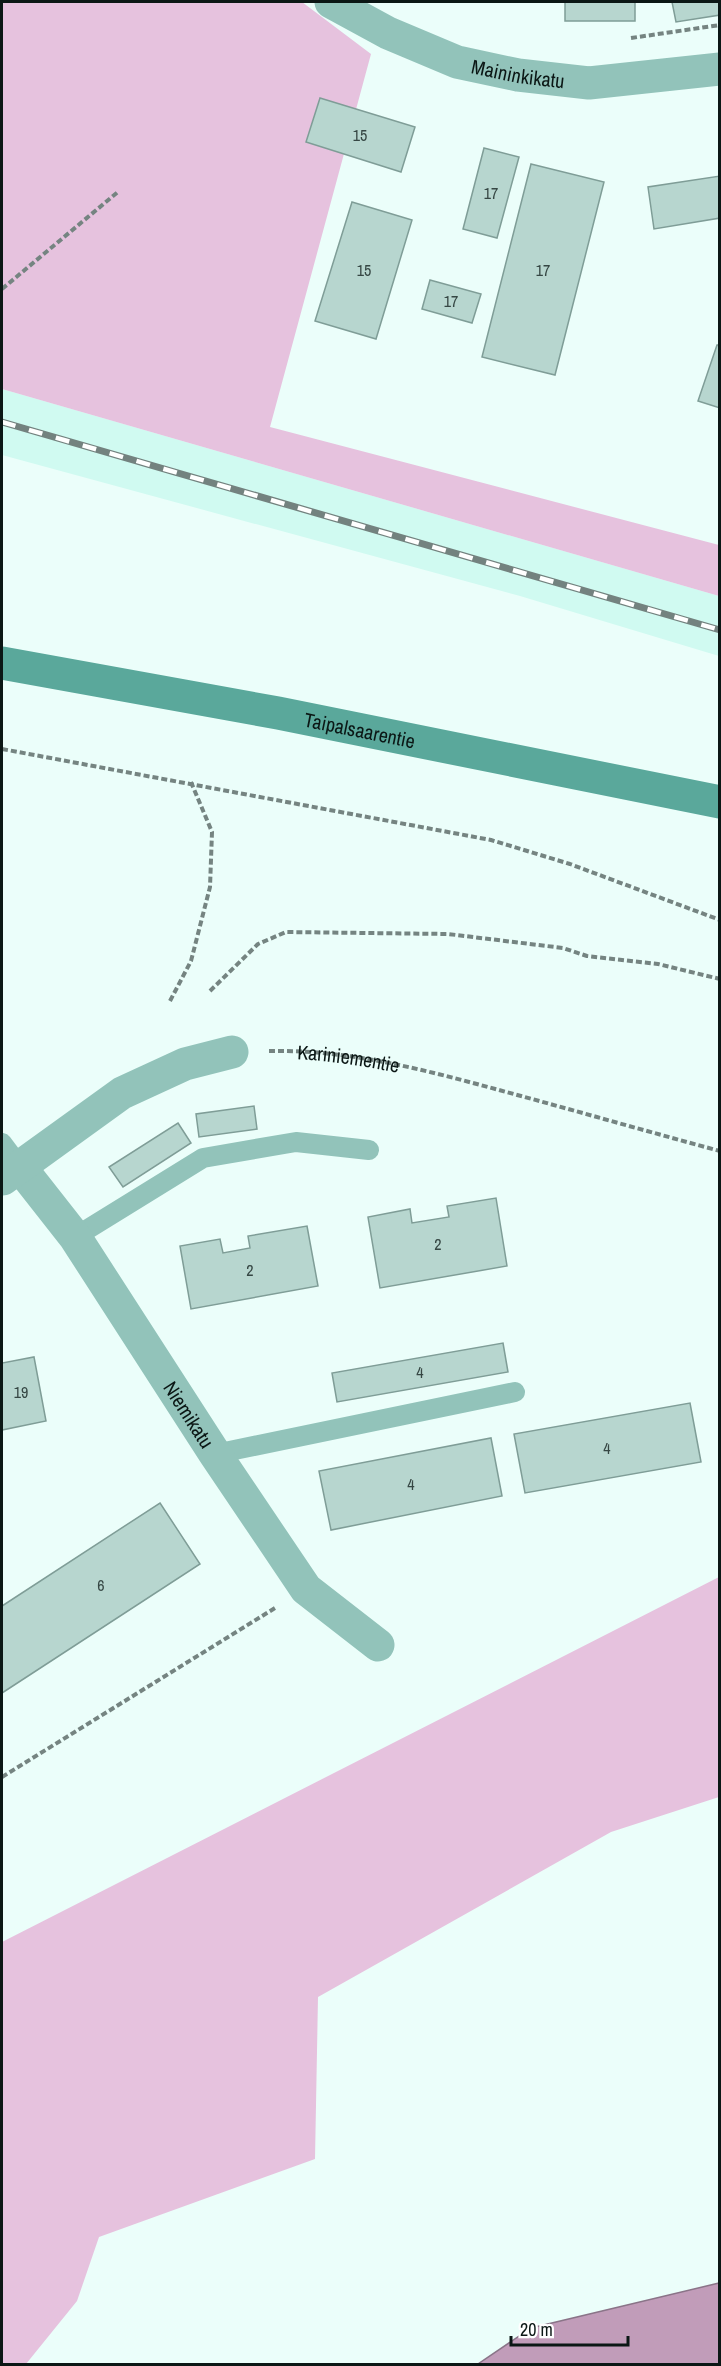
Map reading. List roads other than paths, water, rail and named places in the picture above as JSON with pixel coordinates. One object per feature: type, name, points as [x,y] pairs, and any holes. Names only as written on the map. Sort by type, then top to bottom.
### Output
[{"type":"main road","name":"Taipalsaarentie","points":[[2,663],[290,715],[720,802]]},
{"type":"street","name":"Maininkikatu","points":[[331,2],[388,33],[457,62],[518,75],[589,83],[720,69]]},
{"type":"street","points":[[8,1163],[122,1093],[185,1064],[232,1052]]},
{"type":"street","name":"Niemikatu","points":[[8,1163],[75,1237],[215,1454],[306,1588],[378,1645]]},
{"type":"lane","points":[[75,1237],[203,1158],[296,1142],[369,1150]]},
{"type":"lane","points":[[215,1454],[515,1392]]},
{"type":"railway","points":[[2,422],[720,630]]}]
